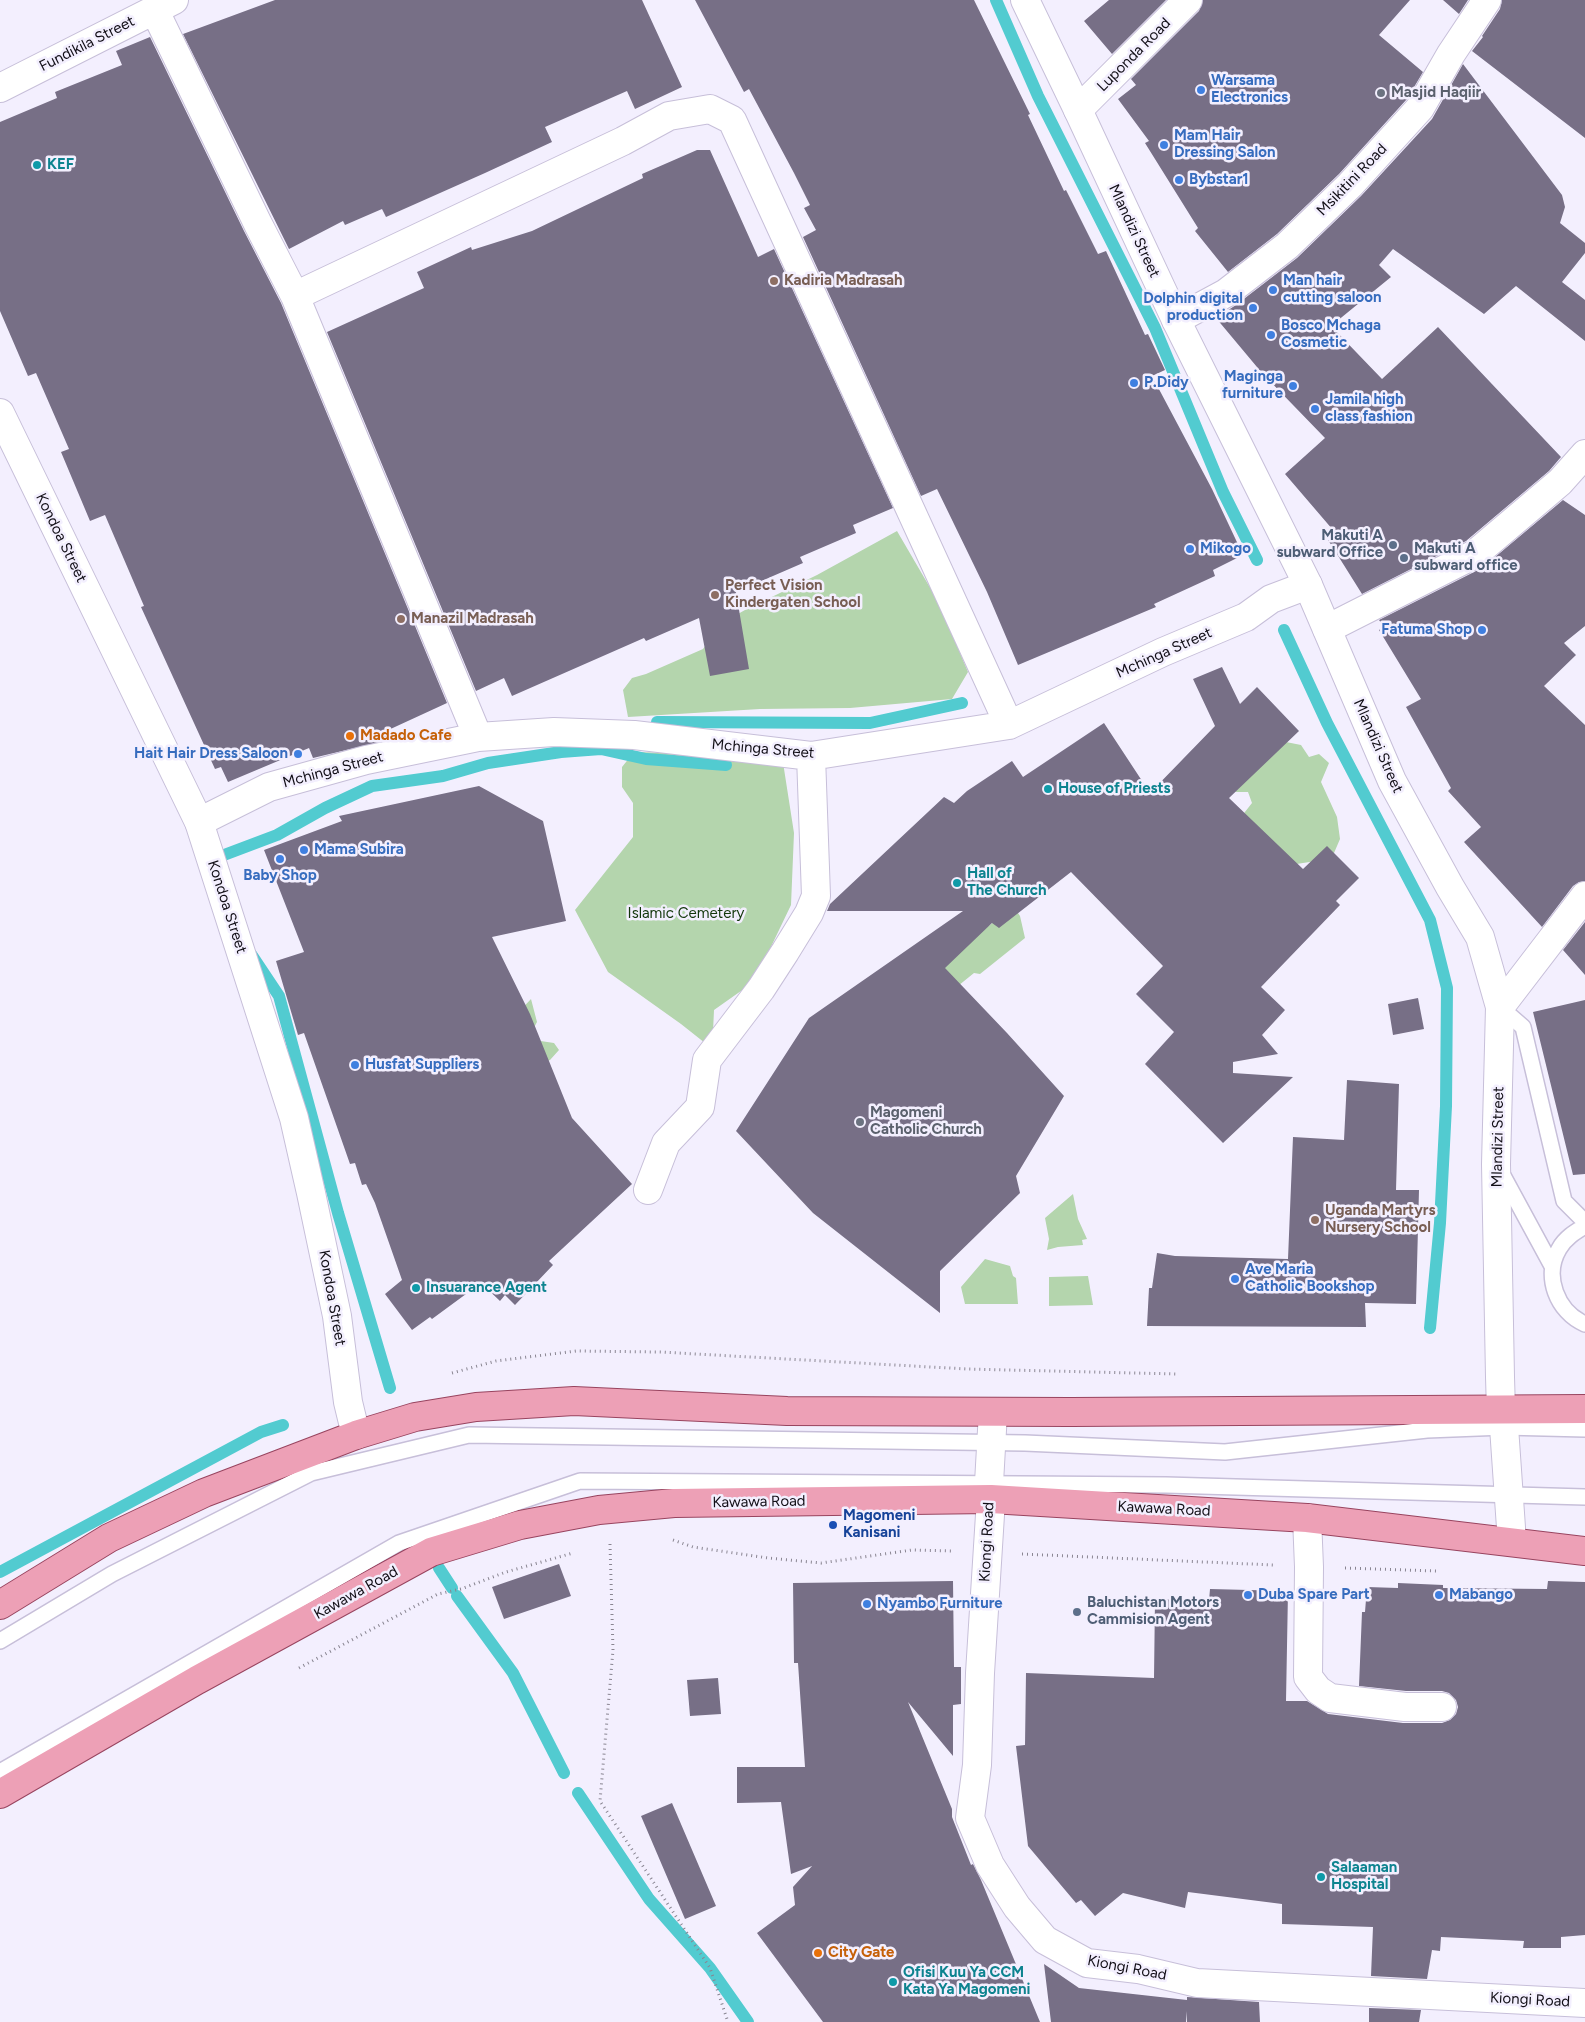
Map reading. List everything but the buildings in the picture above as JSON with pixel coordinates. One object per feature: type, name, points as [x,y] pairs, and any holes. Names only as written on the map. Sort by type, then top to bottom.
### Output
[{"type":"main road","points":[[0,1605],[109,1538],[204,1493],[356,1435],[416,1418],[476,1408],[574,1401],[787,1411],[1503,1419],[1585,1409]]},
{"type":"main road","name":"Kawawa Road","points":[[0,1794],[196,1680],[431,1552],[520,1525],[599,1510],[674,1503],[990,1491],[1307,1518],[1585,1551]]},
{"type":"street","name":"Mlandizi Street","points":[[1025,0],[1176,320],[1308,585],[1392,781],[1450,888],[1480,937],[1500,1007],[1496,1164],[1503,1419],[1512,1542]]},
{"type":"street","name":"Luponda Road","points":[[1078,110],[1188,0]]},
{"type":"street","name":"Msikitini Road","points":[[1176,320],[1234,287],[1287,246],[1350,185],[1420,108],[1451,54],[1487,0]]},
{"type":"street","name":"Fundikila Street","points":[[0,88],[164,5]]},
{"type":"street","points":[[164,5],[258,224],[295,296],[478,737]]},
{"type":"street","points":[[295,296],[623,141],[669,116],[710,109],[732,120],[1008,726]]},
{"type":"street","name":"Kondoa Street","points":[[0,413],[199,822],[294,1118],[312,1192],[336,1316],[348,1402],[356,1435]]},
{"type":"street","points":[[1327,629],[1475,554],[1560,482],[1585,454]]},
{"type":"street","name":"Mchinga Street","points":[[199,822],[269,787],[366,760],[478,737],[554,732],[634,736],[811,756],[1008,726],[1163,652],[1246,617],[1271,599],[1308,585]]},
{"type":"street","points":[[648,1190],[666,1143],[700,1107],[707,1060],[756,996],[780,960],[809,913],[816,896],[811,756]]},
{"type":"street","points":[[1500,1007],[1585,896]]},
{"type":"street","name":"Kiongi Road","points":[[993,1412],[977,1765],[970,1818],[990,1865],[1017,1907],[1045,1940],[1087,1963],[1138,1969],[1197,1983],[1585,2003]]},
{"type":"street","points":[[1307,1518],[1309,1566],[1308,1677],[1318,1690],[1330,1698],[1405,1707],[1442,1707]]},
{"type":"lane","points":[[1500,1007],[1523,1027],[1564,1201],[1585,1222]]},
{"type":"lane","points":[[1496,1164],[1552,1266]]},
{"type":"lane","points":[[1585,1226],[1571,1234],[1559,1248],[1552,1266],[1553,1287],[1561,1305],[1575,1320],[1585,1324]]},
{"type":"lane","points":[[0,1641],[112,1574],[311,1473],[469,1435],[992,1443],[1225,1452],[1427,1430],[1503,1419],[1585,1429]]},
{"type":"lane","name":"Kawawa Road","points":[[0,1772],[399,1544],[580,1481],[990,1491],[1166,1485],[1585,1497]]},
{"type":"path","points":[[670,1539],[693,1547],[768,1558],[821,1563],[912,1550],[1438,1571]]},
{"type":"path","points":[[601,1546],[619,1541]]},
{"type":"path","points":[[610,1543],[613,1650],[600,1800],[710,1968],[728,2022]]},
{"type":"path","points":[[294,1670],[438,1594],[461,1589],[506,1572],[582,1551]]},
{"type":"green space","points":[[897,531],[939,603],[968,672],[952,699],[850,708],[760,709],[628,717],[623,690],[632,678],[646,674],[703,649],[722,623],[817,575]]},
{"type":"green space","points":[[1281,741],[1301,745],[1309,757],[1319,754],[1329,763],[1321,782],[1337,817],[1340,839],[1334,853],[1316,861],[1290,865],[1230,831],[1252,803],[1248,792],[1235,792]]},
{"type":"green space","name":"Islamic Cemetery","points":[[634,752],[782,756],[794,833],[791,905],[768,953],[748,986],[714,1010],[713,1032],[705,1043],[608,972],[575,910],[633,837],[633,803],[622,787],[622,767]]},
{"type":"green space","points":[[1008,898],[1020,916],[1025,938],[980,974],[974,973],[953,990],[936,959],[990,925],[999,917]]},
{"type":"green space","points":[[531,999],[537,1022],[530,1035],[534,1040],[554,1043],[559,1050],[550,1060],[533,1067],[513,1018]]},
{"type":"green space","points":[[1073,1194],[1078,1219],[1087,1239],[1082,1240],[1083,1245],[1047,1250],[1049,1239],[1045,1218]]},
{"type":"green space","points":[[985,1259],[1010,1266],[1013,1276],[1016,1278],[1018,1304],[965,1304],[961,1287]]},
{"type":"green space","points":[[1088,1276],[1093,1305],[1049,1306],[1049,1277]]},
{"type":"waterway","points":[[996,0],[1038,96],[1155,328],[1223,492],[1257,560]]},
{"type":"waterway","points":[[1284,630],[1327,723],[1430,920],[1447,988],[1446,1106],[1440,1223],[1430,1328]]},
{"type":"waterway","points":[[657,722],[870,723],[962,703]]},
{"type":"waterway","points":[[219,866],[216,858],[277,835],[325,808],[372,786],[443,776],[488,763],[561,752],[601,749],[646,759],[726,765]]},
{"type":"waterway","points":[[251,954],[279,996],[338,1213],[390,1388]]},
{"type":"waterway","points":[[0,1572],[261,1432],[283,1425]]},
{"type":"waterway","points":[[439,1568],[452,1588]]},
{"type":"waterway","points":[[457,1596],[513,1673],[564,1773]]},
{"type":"waterway","points":[[578,1793],[649,1899],[710,1968],[748,2022]]},
{"type":"place","name":"Warsama Electronics","points":[[1201,90]]},
{"type":"place","name":"Masjid Haqiir","points":[[1381,93]]},
{"type":"place","name":"Mam Hair Dressing Salon","points":[[1164,145]]},
{"type":"place","name":"KEF","points":[[37,165]]},
{"type":"place","name":"Bybstar1","points":[[1179,180]]},
{"type":"place","name":"Kadiria Madrasah","points":[[774,281]]},
{"type":"place","name":"Man hair cutting saloon","points":[[1273,290]]},
{"type":"place","name":"Dolphin digital production","points":[[1253,308]]},
{"type":"place","name":"Bosco Mchaga Cosmetic","points":[[1271,335]]},
{"type":"place","name":"P.Didy","points":[[1134,383]]},
{"type":"place","name":"Maginga furniture","points":[[1293,386]]},
{"type":"place","name":"Jamila high class fashion","points":[[1315,409]]},
{"type":"place","name":"Makuti A subward Office","points":[[1393,545]]},
{"type":"place","name":"Mikogo","points":[[1190,549]]},
{"type":"place","name":"Makuti A subward office","points":[[1404,558]]},
{"type":"place","name":"Perfect Vision Kindergaten School","points":[[715,595]]},
{"type":"place","name":"Manazil Madrasah","points":[[401,619]]},
{"type":"place","name":"Fatuma Shop","points":[[1482,630]]},
{"type":"place","name":"Madado Cafe","points":[[350,736]]},
{"type":"place","name":"Hait Hair Dress Saloon","points":[[298,754]]},
{"type":"place","name":"House of Priests","points":[[1048,789]]},
{"type":"place","name":"Mama Subira","points":[[304,850]]},
{"type":"place","name":"Baby Shop","points":[[280,859]]},
{"type":"place","name":"Hall of The Church","points":[[957,883]]},
{"type":"place","name":"Husfat Suppliers","points":[[355,1065]]},
{"type":"place","name":"Magomeni Catholic Church","points":[[860,1122]]},
{"type":"place","name":"Uganda Martyrs Nursery School","points":[[1315,1220]]},
{"type":"place","name":"Ave Maria Catholic Bookshop","points":[[1235,1279]]},
{"type":"place","name":"Insuarance Agent","points":[[416,1288]]},
{"type":"place","name":"Magomeni Kanisani","points":[[833,1525]]},
{"type":"place","name":"Duba Spare Part","points":[[1248,1595]]},
{"type":"place","name":"Mabango","points":[[1439,1595]]},
{"type":"place","name":"Nyambo Furniture","points":[[867,1604]]},
{"type":"place","name":"Baluchistan Motors Cammision Agent","points":[[1077,1612]]},
{"type":"place","name":"Salaaman Hospital","points":[[1321,1877]]},
{"type":"place","name":"City Gate","points":[[818,1953]]},
{"type":"place","name":"Ofisi Kuu Ya CCM Kata Ya Magomeni","points":[[893,1982]]}]
